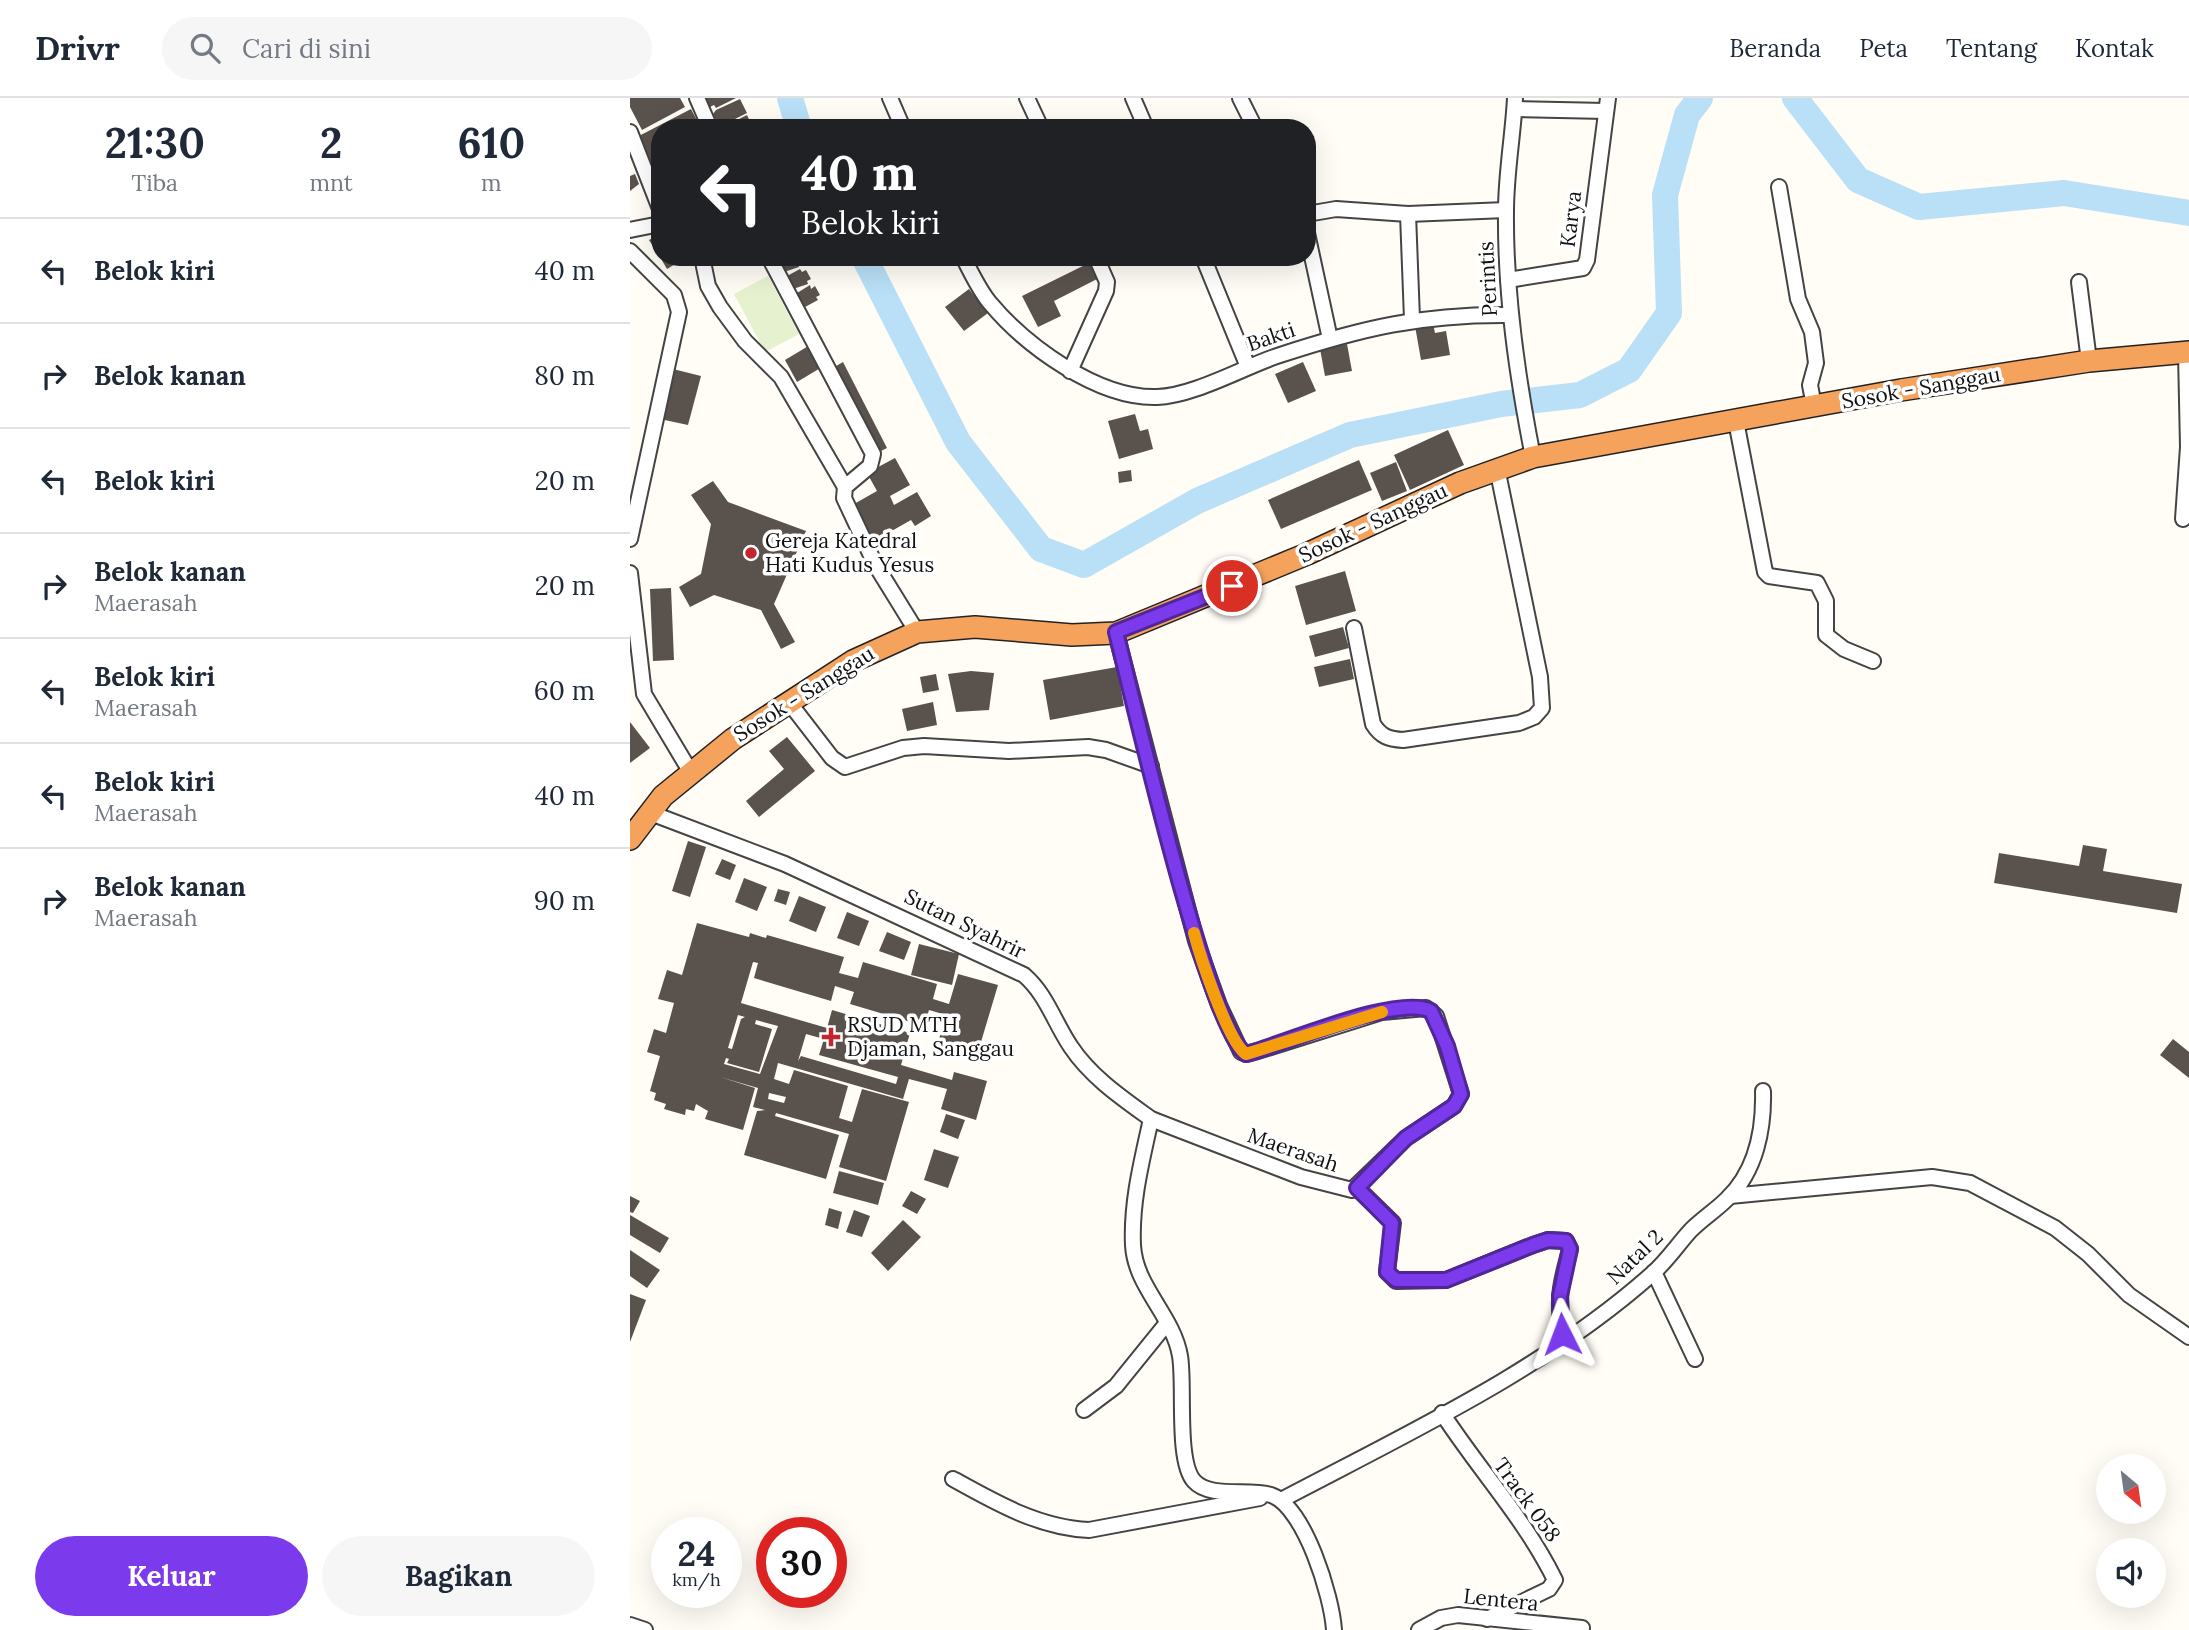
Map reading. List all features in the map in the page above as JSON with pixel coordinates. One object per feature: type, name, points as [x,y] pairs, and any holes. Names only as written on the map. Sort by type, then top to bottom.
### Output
[{"type":"highway","name":"Sosok - Sanggau","points":[[630,839],[648,812],[690,771],[788,701],[853,660],[917,632],[975,627],[1072,635],[1116,632],[1319,549],[1497,468],[1533,457],[2089,361],[2187,352]]},
{"type":"street","points":[[697,98],[706,119]]},
{"type":"street","points":[[890,98],[899,119]]},
{"type":"street","points":[[1027,98],[1037,119]]},
{"type":"street","points":[[1133,98],[1142,119]]},
{"type":"street","points":[[1241,98],[1251,119]]},
{"type":"street","points":[[1515,104],[1607,105]]},
{"type":"street","name":"Perintis","points":[[1515,104],[1506,210],[1508,280],[1518,375],[1533,457]]},
{"type":"street","name":"Karya","points":[[1508,280],[1583,268],[1587,260],[1607,105]]},
{"type":"street","points":[[630,132],[651,186]]},
{"type":"street","points":[[1779,187],[1798,299],[1812,332],[1816,363],[1810,385],[1814,407]]},
{"type":"street","points":[[1316,212],[1336,209],[1408,214],[1506,210]]},
{"type":"street","points":[[1408,214],[1412,319]]},
{"type":"street","points":[[630,230],[651,226]]},
{"type":"street","points":[[630,251],[674,295],[679,312],[630,539]]},
{"type":"street","points":[[704,266],[708,286],[720,307],[745,341],[782,377],[845,487],[844,498],[849,512],[875,564],[917,632]]},
{"type":"street","points":[[774,266],[873,454],[870,466],[845,487]]},
{"type":"street","name":"Bakti","points":[[968,266],[989,301],[1070,371],[1134,395],[1155,397],[1181,393],[1330,339],[1412,319],[1464,314],[1511,315]]},
{"type":"street","points":[[1070,371],[1106,291],[1107,282],[1100,266]]},
{"type":"street","points":[[1207,266],[1248,367]]},
{"type":"street","points":[[1314,266],[1330,339]]},
{"type":"street","points":[[2079,282],[2089,361]]},
{"type":"street","points":[[2182,519],[2188,447],[2187,352]]},
{"type":"street","points":[[1736,421],[1765,572],[1769,576],[1817,583],[1826,601],[1824,629],[1831,642],[1873,660]]},
{"type":"street","points":[[1354,628],[1373,724],[1379,733],[1389,738],[1403,740],[1518,723],[1534,717],[1542,708],[1540,677],[1497,468]]},
{"type":"street","points":[[630,573],[644,694],[690,771]]},
{"type":"street","name":"Maerasah","points":[[1116,632],[1196,941],[1219,1005],[1241,1052],[1246,1054],[1258,1051],[1382,1012],[1426,1008],[1436,1016],[1461,1094],[1454,1106],[1406,1138],[1357,1188],[1344,1190],[1301,1177],[1151,1119]]},
{"type":"street","points":[[788,701],[832,758],[845,767],[903,748],[923,746],[1009,751],[1088,747],[1106,750],[1151,766]]},
{"type":"street","name":"Sutan Syahrir","points":[[648,812],[736,842],[1024,975],[1044,997],[1070,1046],[1089,1070],[1151,1119]]},
{"type":"street","name":"Natal 2","points":[[953,1479],[1045,1524],[1066,1529],[1101,1528],[1276,1498],[1442,1413],[1558,1346],[1597,1319],[1654,1272],[1698,1223],[1730,1196],[1755,1153],[1762,1132],[1763,1091]]},
{"type":"street","points":[[1151,1119],[1139,1177],[1133,1245],[1141,1277],[1167,1323],[1180,1356],[1183,1434],[1189,1474],[1204,1488],[1276,1498],[1289,1508],[1323,1576],[1334,1630]]},
{"type":"street","points":[[1730,1196],[1932,1177],[1961,1179],[2055,1228],[2138,1303],[2189,1338]]},
{"type":"street","points":[[1357,1188],[1392,1223],[1387,1272],[1396,1280],[1446,1280],[1548,1240],[1566,1241],[1570,1249],[1562,1281],[1560,1308],[1563,1324],[1558,1346]]},
{"type":"street","points":[[1654,1272],[1695,1359]]},
{"type":"street","points":[[1084,1410],[1116,1386],[1167,1323]]},
{"type":"street","name":"Track 058","points":[[1442,1413],[1487,1480],[1526,1527],[1555,1580],[1549,1589],[1486,1619]]},
{"type":"street","name":"Lentera","points":[[1419,1630],[1449,1616],[1582,1628]]},
{"type":"street","points":[[630,1625],[645,1630]]},
{"type":"green space","points":[[768,276],[799,334],[765,352],[734,294]]},
{"type":"building","points":[[630,98],[680,98],[685,107],[663,119],[651,119],[651,125],[642,130],[630,107]]},
{"type":"building","points":[[706,98],[736,98],[716,108],[714,105],[710,107]]},
{"type":"building","points":[[740,99],[747,113],[735,119],[716,119],[713,114]]},
{"type":"building","points":[[691,109],[696,119],[672,119]]},
{"type":"building","points":[[651,130],[651,168],[635,138]]},
{"type":"building","points":[[635,174],[639,184],[630,191],[630,176]]},
{"type":"building","points":[[778,266],[799,266],[799,267],[781,273]]},
{"type":"building","points":[[1083,266],[1096,266],[1101,277],[1054,301],[1061,316],[1038,327],[1022,296]]},
{"type":"building","points":[[800,269],[802,272],[806,270],[811,279],[807,281],[808,284],[790,290],[785,281],[789,279],[787,276]]},
{"type":"building","points":[[810,285],[811,289],[815,286],[820,295],[816,297],[818,300],[805,307],[803,304],[800,306],[795,297]]},
{"type":"building","points":[[969,289],[988,313],[964,331],[945,307]]},
{"type":"building","points":[[1433,323],[1435,333],[1446,331],[1450,355],[1421,360],[1415,326]]},
{"type":"building","points":[[815,342],[827,364],[797,382],[785,360]]},
{"type":"building","points":[[1347,344],[1352,371],[1325,376],[1320,349]]},
{"type":"building","points":[[843,362],[887,448],[875,454],[831,369]]},
{"type":"building","points":[[1303,362],[1316,391],[1288,403],[1275,374]]},
{"type":"building","points":[[673,369],[701,376],[688,425],[660,419]]},
{"type":"building","points":[[1135,414],[1140,431],[1148,429],[1153,449],[1119,459],[1108,421]]},
{"type":"building","points":[[1448,430],[1464,465],[1410,490],[1394,455]]},
{"type":"building","points":[[895,458],[910,485],[890,496],[894,505],[917,492],[931,516],[915,526],[911,520],[874,541],[854,504],[877,491],[867,473]]},
{"type":"building","points":[[1359,460],[1372,490],[1281,529],[1268,500]]},
{"type":"building","points":[[1396,462],[1407,491],[1382,501],[1370,473]]},
{"type":"building","points":[[1131,470],[1132,481],[1119,483],[1118,472]]},
{"type":"building","name":"Gereja Katedral Hati Kudus Yesus","points":[[713,481],[728,502],[806,531],[774,604],[795,642],[781,649],[761,610],[714,595],[690,607],[679,587],[701,574],[711,524],[691,495]]},
{"type":"building","points":[[1345,571],[1356,611],[1306,625],[1295,586]]},
{"type":"building","points":[[671,588],[674,660],[653,661],[650,589]]},
{"type":"building","points":[[1343,627],[1349,648],[1315,657],[1309,636]]},
{"type":"building","points":[[1350,659],[1354,679],[1319,687],[1314,667]]},
{"type":"building","points":[[1117,667],[1124,706],[1050,720],[1043,680]]},
{"type":"building","points":[[971,671],[994,673],[989,710],[956,712],[948,674]]},
{"type":"building","points":[[936,674],[939,690],[923,693],[920,677]]},
{"type":"building","points":[[933,702],[937,725],[907,731],[902,709]]},
{"type":"building","points":[[630,722],[650,748],[630,763]]},
{"type":"building","points":[[787,737],[815,771],[759,817],[746,801],[784,769],[769,751]]},
{"type":"building","points":[[688,841],[706,847],[690,897],[672,891]]},
{"type":"building","points":[[2083,845],[2107,849],[2103,871],[2182,884],[2177,913],[1994,883],[1999,853],[2079,866]]},
{"type":"building","points":[[722,859],[736,865],[730,880],[715,874]]},
{"type":"building","points":[[744,878],[767,887],[757,911],[735,902]]},
{"type":"building","points":[[778,889],[790,892],[786,905],[774,901]]},
{"type":"building","points":[[799,896],[826,907],[816,932],[789,921]]},
{"type":"building","points":[[847,912],[869,921],[859,946],[837,938]]},
{"type":"building","points":[[697,923],[749,937],[750,933],[766,938],[767,935],[844,957],[839,973],[858,978],[863,962],[937,984],[933,999],[949,1004],[958,974],[998,985],[975,1062],[936,1050],[946,1015],[929,1010],[924,1026],[850,1004],[854,992],[835,986],[831,1001],[754,978],[758,963],[753,962],[741,1003],[827,1028],[832,1010],[910,1033],[901,1065],[952,1080],[954,1072],[987,1081],[976,1120],[941,1109],[947,1089],[909,1079],[903,1099],[778,1063],[774,1079],[789,1084],[794,1070],[848,1086],[839,1118],[852,1122],[862,1089],[909,1102],[886,1181],[839,1167],[849,1134],[776,1113],[775,1116],[839,1135],[826,1179],[744,1155],[757,1111],[765,1110],[753,1107],[758,1088],[720,1077],[755,1088],[743,1130],[705,1119],[708,1111],[696,1104],[694,1111],[686,1109],[685,1115],[664,1109],[666,1104],[654,1100],[656,1093],[650,1091],[660,1056],[647,1052],[654,1029],[666,1033],[674,1003],[658,999],[667,970],[682,975]],"holes":[[[738,1015],[745,1017],[741,1019],[732,1049],[728,1048]],[[756,1020],[778,1026],[760,1074],[724,1064],[726,1058],[729,1059],[727,1063],[759,1072],[772,1029],[755,1024]],[[806,1034],[824,1039],[819,1055],[898,1077],[896,1084],[801,1056],[798,1061]],[[769,1093],[786,1097],[784,1103],[768,1099]]]},
{"type":"building","points":[[887,932],[911,942],[904,960],[879,951]]},
{"type":"building","points":[[919,944],[959,954],[952,985],[911,975]]},
{"type":"building","points":[[2173,1039],[2189,1052],[2189,1078],[2160,1055]]},
{"type":"building","points":[[946,1114],[965,1120],[958,1139],[940,1132]]},
{"type":"building","points":[[934,1149],[959,1157],[948,1188],[924,1180]]},
{"type":"building","points":[[839,1171],[884,1183],[878,1205],[833,1193]]},
{"type":"building","points":[[911,1191],[926,1199],[917,1214],[902,1206]]},
{"type":"building","points":[[630,1196],[640,1201],[633,1213],[630,1212]]},
{"type":"building","points":[[829,1208],[842,1212],[838,1229],[825,1225]]},
{"type":"building","points":[[854,1210],[870,1216],[862,1237],[846,1232]]},
{"type":"building","points":[[630,1215],[669,1238],[660,1253],[630,1235]]},
{"type":"building","points":[[903,1220],[921,1237],[888,1271],[871,1253]]},
{"type":"building","points":[[630,1250],[660,1270],[647,1288],[630,1276]]},
{"type":"building","points":[[630,1294],[646,1300],[630,1342]]},
{"type":"waterway","points":[[790,98],[796,119]]},
{"type":"waterway","points":[[869,266],[958,442],[1041,549],[1084,565],[1197,501],[1350,435],[1501,404],[1580,395],[1629,370],[1669,313],[1665,195],[1687,115],[1700,98]]},
{"type":"waterway","points":[[1795,98],[1858,180],[1919,207],[2064,193],[2189,213]]},
{"type":"slow traffic","points":[[1194,933],[1219,1005],[1241,1052],[1246,1054],[1258,1051],[1339,1023],[1382,1012]]},
{"type":"place","name":"Gereja Katedral Hati Kudus Yesus","points":[[751,553]]},
{"type":"place","name":"RSUD MTH Djaman, Sanggau","points":[[831,1037]]},
{"type":"route","points":[[1232,586],[1116,632],[1196,941],[1237,1046],[1246,1054],[1339,1023],[1382,1012],[1426,1008],[1431,1011],[1436,1016],[1447,1046],[1461,1094],[1454,1106],[1406,1138],[1357,1188],[1390,1217],[1392,1233],[1387,1272],[1396,1280],[1446,1280],[1548,1240],[1566,1241],[1570,1244],[1570,1249],[1560,1296],[1562,1334]]}]
